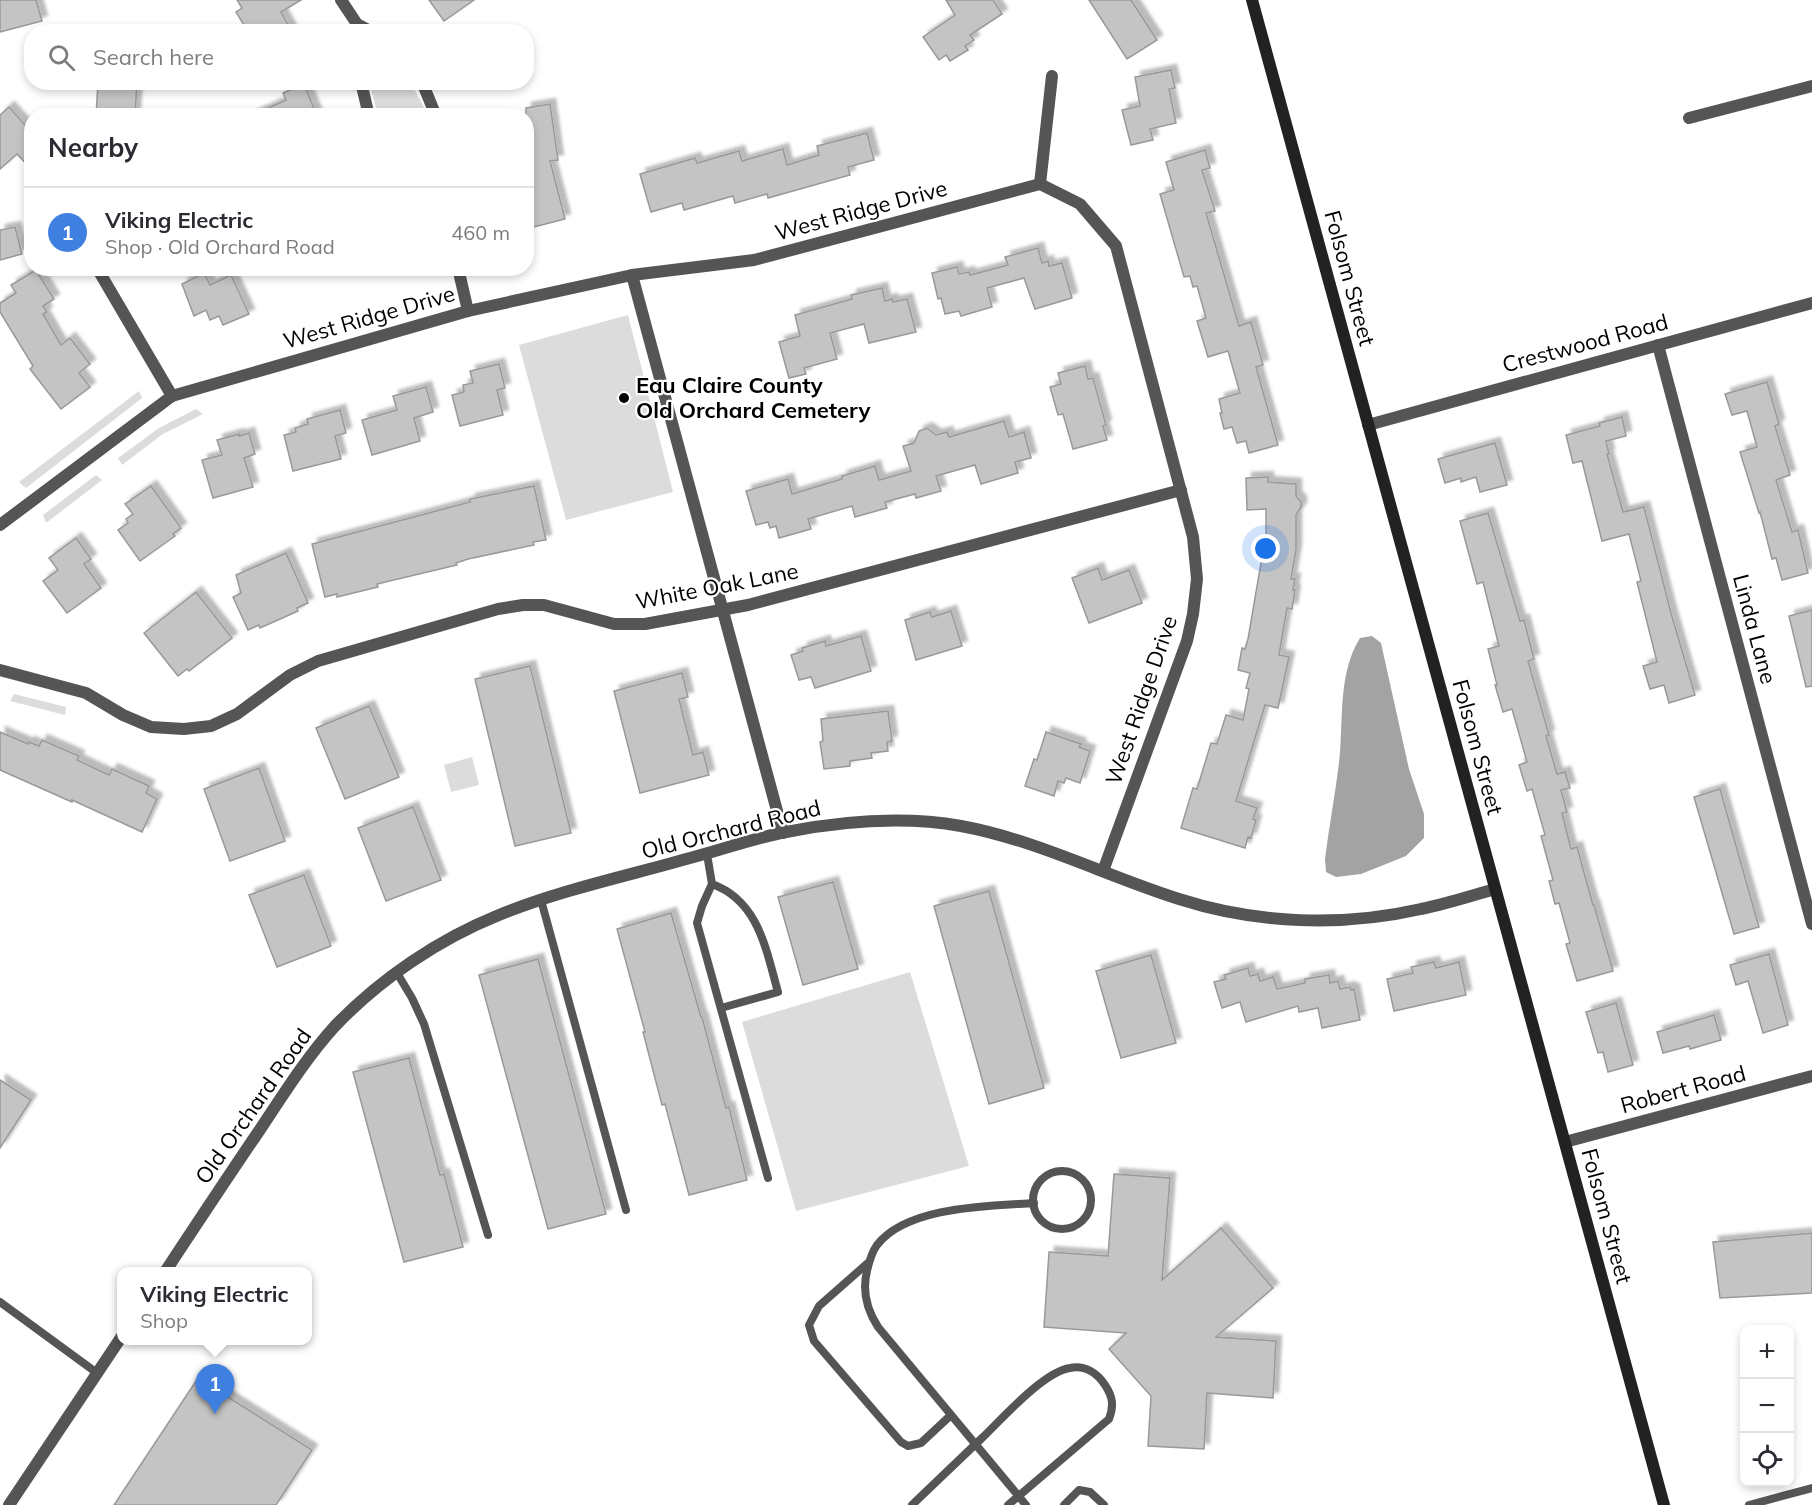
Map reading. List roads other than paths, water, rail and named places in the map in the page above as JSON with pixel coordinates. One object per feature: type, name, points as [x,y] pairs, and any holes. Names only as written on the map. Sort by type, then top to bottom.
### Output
[{"type":"street","points":[[341,0],[356,24]]},
{"type":"street","name":"Folsom Street","points":[[1252,0],[1664,1505]]},
{"type":"street","points":[[1040,184],[1052,76]]},
{"type":"street","points":[[1689,118],[1812,86]]},
{"type":"street","points":[[363,90],[367,108]]},
{"type":"street","points":[[425,90],[433,108]]},
{"type":"street","name":"West Ridge Drive","points":[[0,525],[172,396],[468,311],[633,275],[754,260],[1040,184],[1080,204],[1116,246],[1193,537],[1197,579],[1187,641],[1103,871]]},
{"type":"street","points":[[633,275],[783,833]]},
{"type":"street","points":[[103,276],[172,396]]},
{"type":"street","points":[[460,276],[468,311]]},
{"type":"street","name":"Crestwood Road","points":[[1368,425],[1812,303]]},
{"type":"street","name":"Linda Lane","points":[[1658,345],[1812,924]]},
{"type":"street","name":"White Oak Lane","points":[[0,670],[86,693],[123,715],[151,727],[184,729],[211,726],[237,714],[290,675],[318,661],[498,609],[523,605],[544,606],[614,624],[645,624],[759,602],[1181,490]]},
{"type":"street","name":"Old Orchard Road","points":[[168,1267],[302,1066],[336,1026],[383,983],[422,955],[498,915],[541,900],[783,833],[841,824],[907,821],[959,826],[1001,836],[1191,902],[1235,914],[1291,920],[1335,921],[1423,909],[1495,889]]},
{"type":"street","name":"Robert Road","points":[[1565,1143],[1812,1076]]},
{"type":"street","points":[[9,1505],[117,1343]]},
{"type":"lane","points":[[707,854],[712,884],[702,906],[698,923],[768,1178]]},
{"type":"lane","points":[[712,884],[728,890],[747,909],[759,928],[778,992],[721,1008]]},
{"type":"lane","points":[[541,900],[626,1210]]},
{"type":"lane","points":[[396,973],[424,1023],[488,1235]]},
{"type":"lane","points":[[1061,1171],[1078,1176],[1085,1182],[1091,1200],[1090,1209],[1078,1225],[1059,1229],[1042,1220],[1036,1212],[1034,1203],[1034,1194],[1038,1185],[1052,1173],[1061,1171]]},
{"type":"lane","points":[[1026,1505],[878,1327],[870,1314],[865,1297],[865,1279],[878,1245],[900,1226],[954,1208],[1034,1203]]},
{"type":"lane","points":[[870,1262],[819,1306],[809,1325],[814,1341],[901,1442],[908,1446],[921,1443],[951,1414]]},
{"type":"lane","points":[[0,1302],[97,1373]]},
{"type":"lane","points":[[912,1505],[1031,1390],[1055,1374],[1070,1368],[1086,1368],[1100,1378],[1110,1392],[1113,1408],[1109,1419],[1008,1505]]},
{"type":"lane","points":[[1749,1505],[1812,1488]]},
{"type":"lane","points":[[1064,1505],[1079,1490],[1090,1492],[1104,1505]]},
{"type":"place","name":"Eau Claire County Old Orchard Cemetery","points":[[624,398]]},
{"type":"place","name":"Viking Electric","points":[[215,1414]]}]
